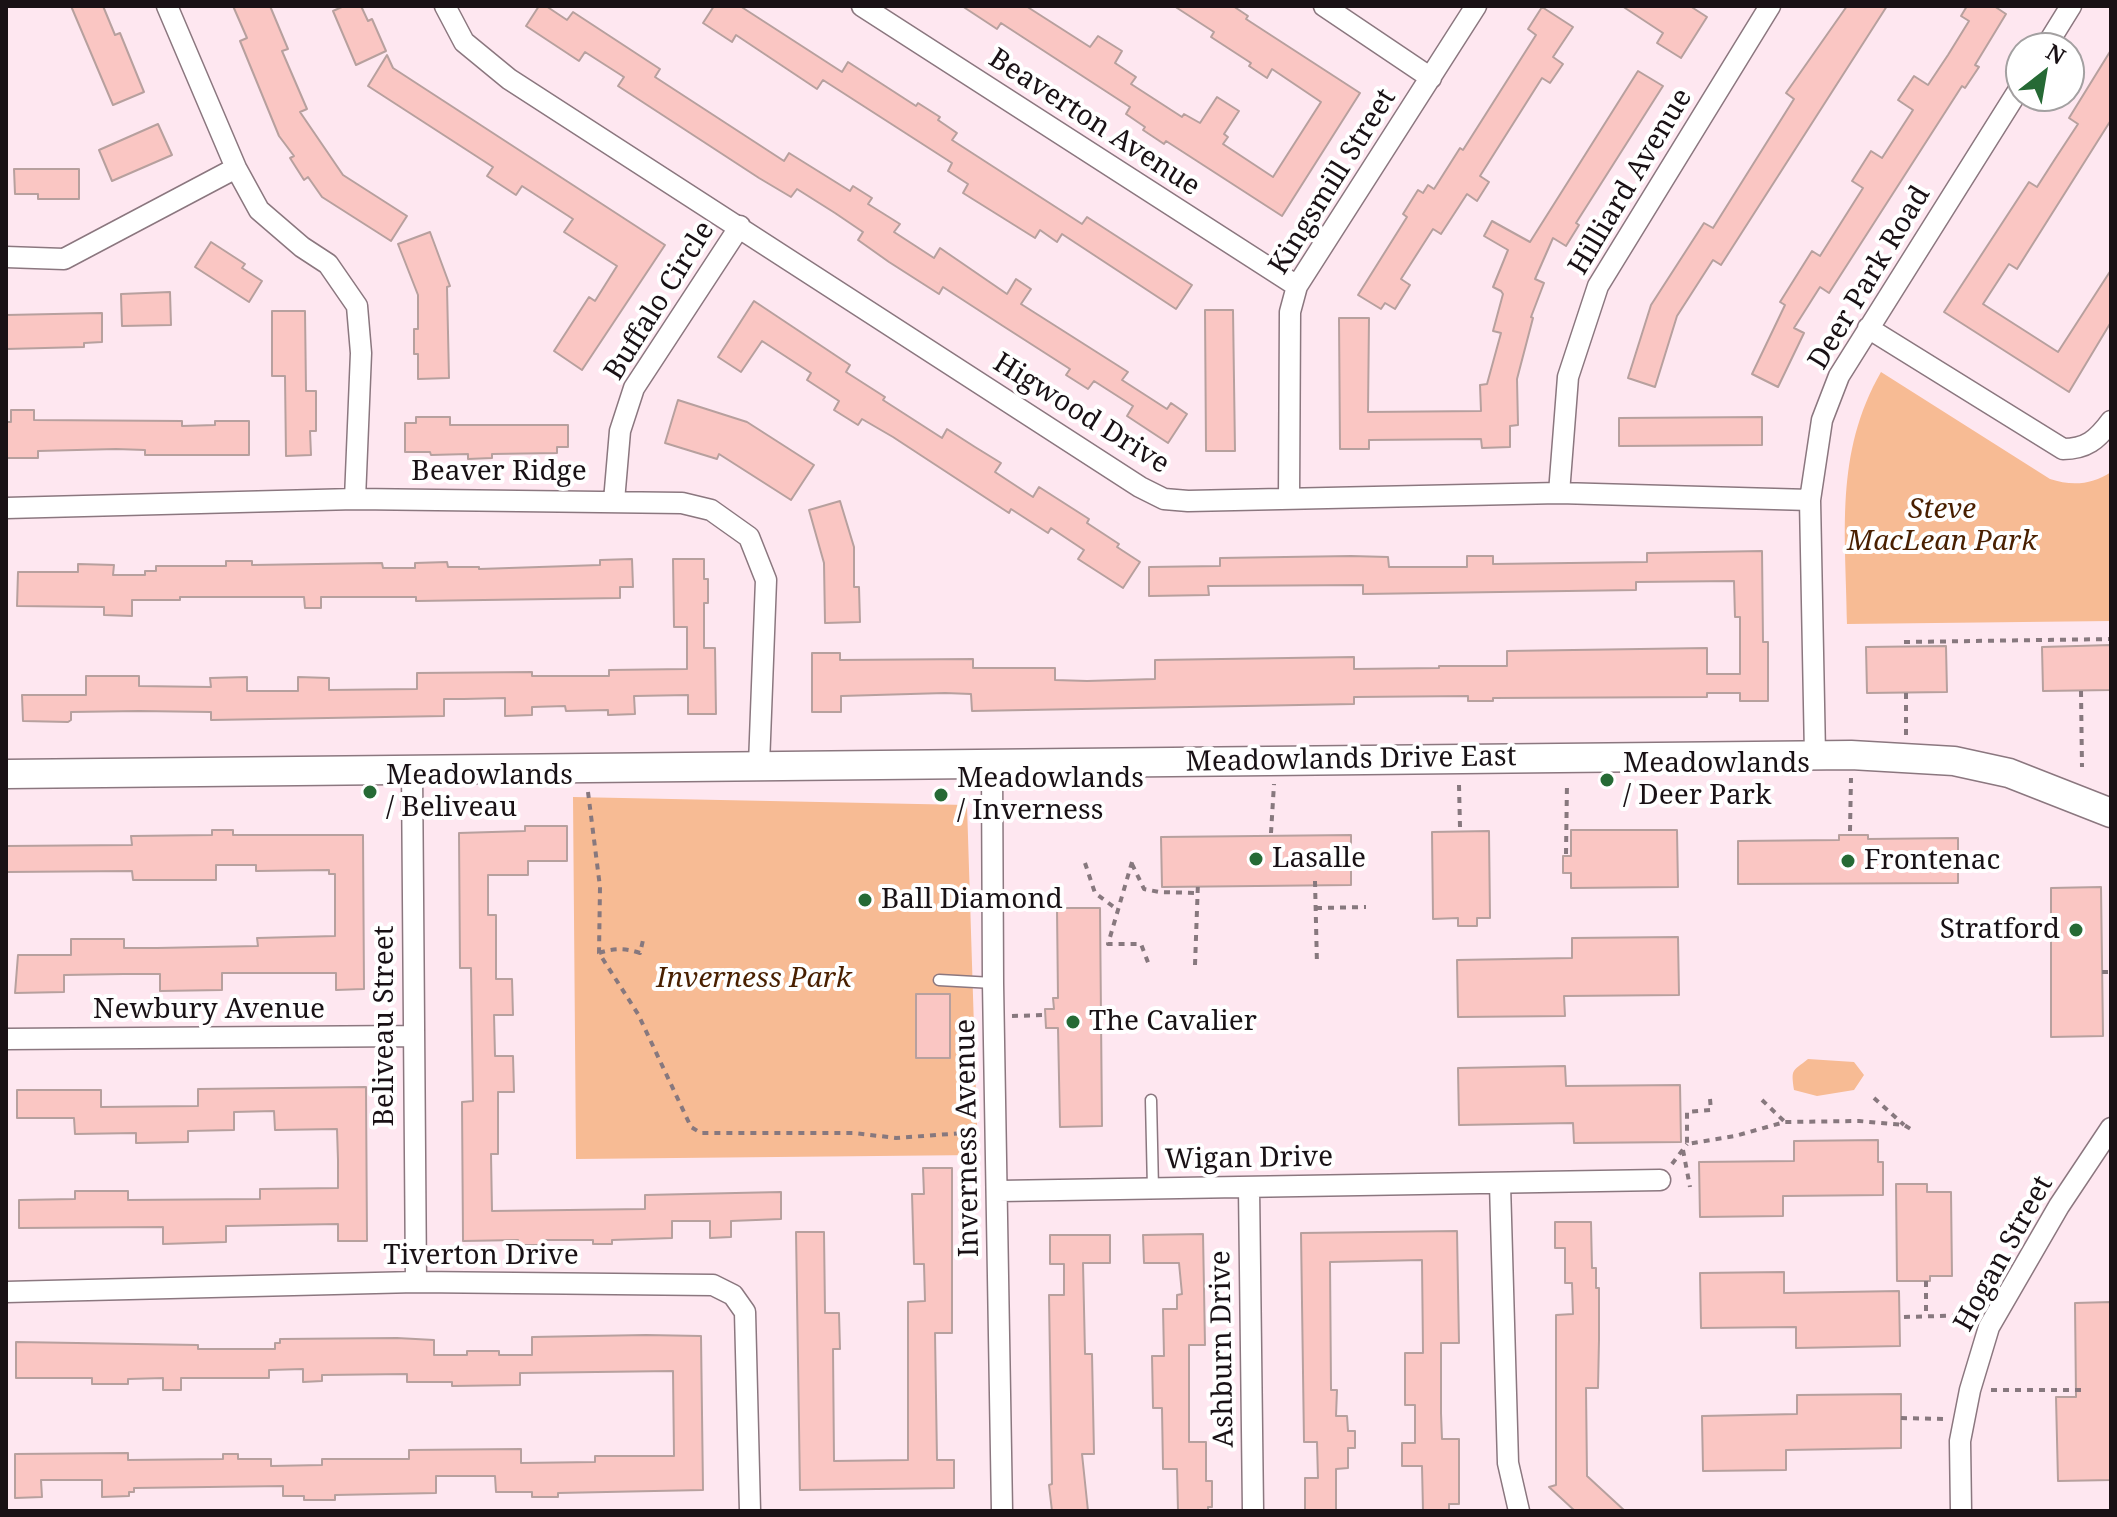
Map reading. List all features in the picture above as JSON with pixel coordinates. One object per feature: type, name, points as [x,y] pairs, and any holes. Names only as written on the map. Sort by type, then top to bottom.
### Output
[{"type":"main road","name":"Meadowlands Drive East","points":[[6,774],[1815,755],[1954,761],[2021,776],[2111,813]]},
{"type":"street","points":[[167,6],[236,168],[259,210],[302,247],[328,264],[357,306],[361,353],[355,499]]},
{"type":"street","name":"Higwood Drive","points":[[445,6],[464,42],[509,79],[1164,499],[1559,493],[1810,500]]},
{"type":"street","name":"Beaverton Avenue","points":[[862,6],[1297,286]]},
{"type":"street","points":[[1324,6],[1431,78]]},
{"type":"street","name":"Kingsmill Street","points":[[1289,499],[1290,312],[1297,286],[1476,6]]},
{"type":"street","name":"Hilliard Avenue","points":[[1559,493],[1568,377],[1598,286],[1770,6]]},
{"type":"street","points":[[2055,32],[2071,6]]},
{"type":"street","name":"Deer Park Road","points":[[1815,755],[1810,500],[1822,420],[1839,376],[2005,111]]},
{"type":"street","points":[[6,257],[64,259],[236,168]]},
{"type":"street","name":"Buffalo Circle","points":[[614,501],[620,431],[634,388],[740,226]]},
{"type":"street","points":[[1868,328],[2063,449],[2090,444],[2111,421]]},
{"type":"street","name":"Beaver Ridge","points":[[6,508],[355,499],[682,503],[711,510],[749,537],[766,580],[759,765]]},
{"type":"street","name":"Inverness Avenue","points":[[992,763],[1002,1511]]},
{"type":"street","name":"Beliveau Street","points":[[412,769],[416,1282]]},
{"type":"street","name":"Newbury Avenue","points":[[6,1039],[412,1036]]},
{"type":"street","name":"Hogan Street","points":[[1961,1511],[1960,1441],[1970,1390],[1989,1327],[2059,1206],[2111,1128]]},
{"type":"street","name":"Wigan Drive","points":[[999,1191],[1660,1180]]},
{"type":"street","points":[[1500,1184],[1508,1463],[1519,1511]]},
{"type":"street","name":"Ashburn Drive","points":[[1249,1187],[1253,1511]]},
{"type":"street","name":"Tiverton Drive","points":[[6,1292],[416,1282],[713,1285],[733,1295],[745,1312],[750,1511]]},
{"type":"lane","points":[[939,980],[993,983]]},
{"type":"lane","points":[[1151,1100],[1153,1189]]},
{"type":"path","points":[[1904,642],[2111,639]]},
{"type":"path","points":[[2081,691],[2082,767]]},
{"type":"path","points":[[1906,693],[1906,739]]},
{"type":"path","points":[[1271,833],[1275,761]]},
{"type":"path","points":[[587,767],[600,887],[599,953],[638,1014],[691,1127],[701,1133],[854,1133],[896,1138],[995,1131]]},
{"type":"path","points":[[1850,831],[1851,778]]},
{"type":"path","points":[[1566,854],[1567,783]]},
{"type":"path","points":[[1459,785],[1460,827]]},
{"type":"path","points":[[1149,965],[1141,944],[1108,944],[1132,862],[1144,889],[1197,893]]},
{"type":"path","points":[[1085,863],[1095,893],[1118,910]]},
{"type":"path","points":[[1315,881],[1317,965]]},
{"type":"path","points":[[1195,965],[1198,882]]},
{"type":"path","points":[[1316,908],[1366,907]]},
{"type":"path","points":[[599,953],[612,949],[640,953],[644,936]]},
{"type":"path","points":[[2102,972],[2111,972]]},
{"type":"path","points":[[994,1017],[1045,1015]]},
{"type":"path","points":[[1874,1098],[1914,1131]]},
{"type":"path","points":[[1660,1180],[1687,1144],[1687,1112],[1711,1110],[1710,1099]]},
{"type":"path","points":[[1762,1100],[1785,1122]]},
{"type":"path","points":[[1687,1144],[1735,1136],[1785,1122],[1859,1121],[1904,1125]]},
{"type":"path","points":[[1683,1150],[1690,1187]]},
{"type":"path","points":[[1926,1281],[1926,1316]]},
{"type":"path","points":[[1904,1317],[1981,1315]]},
{"type":"path","points":[[1970,1390],[2084,1390]]},
{"type":"path","points":[[1901,1418],[1950,1419]]},
{"type":"green space","name":"Steve MacLean Park","points":[[1881,372],[2050,479],[2081,483],[2111,472],[2111,621],[1847,624],[1845,526],[1849,464],[1866,403]]},
{"type":"green space","name":"Inverness Park","points":[[573,797],[967,805],[978,1155],[576,1159]]},
{"type":"green space","points":[[1808,1059],[1854,1062],[1864,1075],[1854,1090],[1817,1096],[1794,1090],[1794,1071]]},
{"type":"building","points":[[71,6],[103,6],[115,35],[120,33],[144,92],[113,105]]},
{"type":"building","points":[[233,6],[270,6],[288,49],[282,51],[307,109],[300,112],[343,175],[407,216],[391,241],[322,197],[308,177],[304,180],[290,158],[294,156],[279,136],[240,41],[247,38]]},
{"type":"building","points":[[344,6],[361,6],[368,21],[372,19],[386,51],[356,65],[333,11]]},
{"type":"building","points":[[539,6],[546,6],[567,20],[573,12],[660,69],[655,77],[784,161],[789,153],[850,191],[853,186],[872,198],[868,204],[900,224],[894,232],[934,258],[940,248],[1007,294],[1016,279],[1031,289],[1021,304],[1128,372],[1122,380],[1167,409],[1171,403],[1187,414],[1168,443],[1127,416],[1133,406],[1094,381],[1088,389],[1066,375],[1070,369],[943,287],[939,294],[889,262],[858,240],[863,232],[835,213],[797,189],[791,197],[759,178],[618,86],[624,77],[585,52],[579,61],[526,26]]},
{"type":"building","points":[[714,6],[740,6],[842,72],[848,62],[916,106],[918,103],[940,117],[938,120],[957,133],[952,140],[1082,224],[1087,217],[1192,285],[1176,309],[1062,234],[1057,242],[1040,230],[1035,238],[963,193],[968,184],[948,171],[952,163],[823,80],[817,89],[736,35],[732,42],[703,23]]},
{"type":"building","points":[[962,6],[1026,6],[1090,47],[1098,36],[1122,51],[1115,63],[1136,77],[1131,84],[1182,117],[1184,114],[1200,123],[1217,97],[1239,111],[1224,134],[1228,137],[1223,144],[1273,177],[1321,102],[1272,69],[1267,78],[1249,66],[1251,63],[1211,37],[1214,32],[1174,6],[1233,6],[1248,16],[1246,19],[1360,93],[1282,216],[1166,141],[1164,144],[1143,130],[1145,127],[1126,114],[1130,107],[1001,23],[997,29]]},
{"type":"building","points":[[1622,6],[1690,6],[1707,17],[1681,58],[1657,43],[1663,33]]},
{"type":"building","points":[[1847,6],[1887,6],[1721,265],[1713,260],[1677,316],[1655,387],[1628,378],[1651,305],[1704,223],[1713,228],[1794,99],[1786,93]]},
{"type":"building","points":[[1967,6],[1994,6],[2006,14],[1975,65],[1979,67],[1965,88],[1962,86],[1829,293],[1820,287],[1794,328],[1804,333],[1778,387],[1752,374],[1785,305],[1780,302],[1812,251],[1820,256],[1863,188],[1852,181],[1871,151],[1882,158],[1913,110],[1898,100],[1914,76],[1928,85],[1969,21],[1961,16]]},
{"type":"building","points":[[1542,7],[1573,27],[1553,57],[1563,64],[1550,83],[1542,78],[1480,176],[1489,182],[1477,201],[1467,194],[1441,234],[1433,229],[1401,279],[1410,285],[1395,309],[1385,303],[1381,309],[1358,295],[1407,217],[1403,214],[1418,190],[1423,193],[1428,185],[1434,189],[1460,148],[1463,150],[1536,35],[1528,29]]},
{"type":"building","points":[[2111,50],[2111,120],[2017,269],[2009,264],[1983,304],[2058,352],[2111,270],[2111,322],[2069,392],[1944,312],[2029,182],[2037,187],[2078,124],[2069,118],[2073,112],[2085,112],[2085,92]]},
{"type":"building","points":[[387,55],[393,68],[665,245],[582,370],[554,351],[589,297],[595,301],[617,266],[564,232],[573,219],[522,186],[516,195],[487,176],[493,167],[368,86]]},
{"type":"building","points":[[1638,71],[1663,86],[1576,223],[1579,225],[1566,246],[1553,238],[1535,279],[1544,283],[1531,317],[1517,379],[1518,425],[1510,426],[1510,447],[1482,448],[1481,439],[1369,440],[1369,449],[1340,449],[1339,318],[1369,318],[1368,412],[1481,411],[1480,385],[1487,384],[1501,333],[1493,331],[1503,294],[1493,287],[1508,250],[1484,236],[1492,221],[1530,242]]},
{"type":"building","points":[[158,124],[172,155],[112,181],[99,150]]},
{"type":"building","points":[[14,169],[79,169],[79,199],[38,199],[38,194],[15,194]]},
{"type":"building","points":[[430,232],[450,286],[447,287],[449,378],[418,379],[414,329],[418,329],[418,295],[398,244]]},
{"type":"building","points":[[211,242],[245,264],[242,268],[262,281],[249,302],[195,267]]},
{"type":"building","points":[[170,292],[171,325],[122,326],[121,294]]},
{"type":"building","points":[[754,301],[850,365],[846,372],[885,397],[883,400],[942,438],[947,429],[1001,463],[995,472],[1033,497],[1039,487],[1089,519],[1087,523],[1140,562],[1123,588],[1078,559],[1084,550],[1051,528],[1048,533],[1011,509],[1009,513],[893,437],[862,419],[858,425],[834,410],[839,401],[807,380],[811,373],[762,341],[741,372],[718,357]]},
{"type":"building","points":[[1205,310],[1233,310],[1235,451],[1206,451]]},
{"type":"building","points":[[272,311],[305,311],[306,391],[316,391],[316,431],[310,431],[311,455],[286,456],[285,376],[272,376]]},
{"type":"building","points":[[102,313],[102,342],[84,343],[84,347],[6,349],[6,315]]},
{"type":"building","points":[[678,400],[747,422],[814,465],[791,500],[719,454],[717,459],[665,443]]},
{"type":"building","points":[[11,410],[34,410],[34,420],[182,421],[182,426],[215,425],[215,421],[249,421],[249,455],[145,455],[145,450],[116,449],[38,451],[38,458],[6,458],[6,422],[11,422]]},
{"type":"building","points":[[416,417],[450,417],[450,425],[568,425],[568,447],[557,447],[557,453],[492,454],[492,458],[468,459],[468,454],[405,452],[405,423],[416,423]]},
{"type":"building","points":[[1762,417],[1762,445],[1619,446],[1619,418]]},
{"type":"building","points":[[840,501],[854,547],[854,587],[859,587],[860,622],[825,623],[824,563],[809,510]]},
{"type":"building","points":[[1762,551],[1763,642],[1768,642],[1768,701],[1740,701],[1740,693],[1707,693],[1707,697],[1493,698],[1493,701],[1468,701],[1468,696],[1354,697],[1354,704],[972,711],[971,694],[945,693],[841,696],[841,712],[812,712],[812,653],[840,653],[840,660],[973,659],[973,668],[1055,668],[1055,680],[1087,681],[1155,679],[1155,660],[1354,657],[1354,669],[1439,668],[1507,666],[1507,651],[1707,648],[1707,674],[1740,674],[1740,617],[1735,617],[1734,581],[1636,582],[1636,590],[1363,594],[1363,585],[1208,586],[1209,595],[1149,596],[1149,567],[1220,566],[1220,558],[1351,556],[1388,557],[1389,567],[1467,567],[1467,556],[1493,556],[1493,564],[1647,562],[1647,553]]},
{"type":"building","points":[[632,559],[633,587],[620,587],[620,598],[416,601],[416,597],[321,597],[321,608],[305,608],[304,597],[180,597],[180,600],[132,600],[132,616],[104,615],[104,607],[17,606],[18,572],[78,572],[78,564],[114,565],[113,575],[145,575],[145,571],[156,571],[156,566],[226,566],[226,561],[252,561],[252,565],[382,563],[383,568],[415,568],[415,563],[447,562],[448,567],[479,569],[600,565],[600,560]]},
{"type":"building","points":[[673,559],[704,559],[708,603],[704,603],[704,648],[715,648],[716,714],[688,714],[688,695],[634,696],[635,714],[608,715],[608,710],[566,711],[565,706],[532,707],[532,715],[505,716],[505,698],[444,699],[444,716],[211,720],[211,712],[139,711],[71,712],[68,722],[23,721],[22,695],[86,695],[86,676],[139,676],[139,686],[211,687],[210,678],[247,677],[247,691],[298,691],[298,677],[329,678],[329,690],[417,689],[417,673],[532,672],[532,676],[609,676],[609,670],[687,669],[687,627],[674,627]]},
{"type":"building","points":[[2111,645],[2111,690],[2043,691],[2042,647]]},
{"type":"building","points":[[1946,646],[1947,692],[1867,693],[1866,647]]},
{"type":"building","points":[[525,826],[567,826],[567,861],[528,861],[528,875],[488,875],[488,915],[496,915],[496,979],[512,979],[513,1015],[494,1015],[495,1056],[513,1056],[514,1092],[498,1092],[498,1154],[491,1154],[492,1211],[645,1209],[645,1195],[781,1192],[781,1219],[731,1221],[731,1237],[710,1238],[710,1221],[672,1221],[672,1238],[612,1240],[612,1244],[593,1244],[593,1240],[544,1240],[545,1245],[518,1245],[518,1240],[463,1241],[462,1102],[473,1101],[471,968],[460,968],[459,833],[525,831]]},
{"type":"building","points":[[212,830],[233,830],[233,835],[363,835],[364,989],[336,990],[336,973],[222,973],[222,990],[160,991],[160,974],[124,974],[64,975],[64,992],[15,993],[18,955],[71,955],[71,939],[124,939],[124,948],[157,948],[258,946],[257,938],[335,936],[335,874],[329,874],[329,870],[256,871],[256,865],[216,865],[216,880],[133,880],[132,871],[6,872],[6,846],[132,845],[131,836],[212,835]]},
{"type":"building","points":[[1571,830],[1677,830],[1678,887],[1571,888],[1571,873],[1563,873],[1563,856],[1571,856]]},
{"type":"building","points":[[1489,831],[1490,918],[1477,918],[1477,926],[1458,926],[1458,918],[1433,919],[1432,832]]},
{"type":"building","name":"Lasalle","points":[[1351,835],[1351,885],[1162,887],[1161,837]]},
{"type":"building","name":"Frontenac","points":[[1839,835],[1868,835],[1868,839],[1958,838],[1958,883],[1738,884],[1738,841],[1839,840]]},
{"type":"building","name":"Stratford","points":[[2101,887],[2103,1036],[2051,1037],[2051,888]]},
{"type":"building","name":"The Cavalier","points":[[1057,908],[1100,908],[1102,1126],[1060,1127],[1058,1028],[1046,1028],[1045,1009],[1054,1009],[1053,998],[1058,998]]},
{"type":"building","points":[[1678,937],[1679,995],[1564,996],[1565,1016],[1458,1017],[1457,960],[1572,958],[1572,938]]},
{"type":"building","points":[[916,994],[950,994],[950,1058],[916,1058]]},
{"type":"building","points":[[1565,1066],[1566,1086],[1680,1085],[1681,1142],[1574,1143],[1573,1123],[1459,1125],[1458,1068]]},
{"type":"building","points":[[366,1087],[367,1241],[338,1241],[338,1224],[226,1226],[226,1242],[163,1244],[163,1227],[19,1228],[19,1200],[75,1199],[75,1191],[128,1191],[128,1200],[260,1199],[260,1189],[338,1188],[338,1160],[337,1129],[275,1130],[274,1111],[234,1112],[234,1130],[188,1131],[188,1142],[136,1143],[136,1133],[75,1134],[74,1118],[17,1118],[17,1090],[101,1090],[101,1107],[198,1106],[198,1089]]},
{"type":"building","points":[[1878,1140],[1878,1162],[1883,1162],[1883,1195],[1783,1196],[1783,1216],[1700,1217],[1699,1162],[1794,1161],[1794,1141]]},
{"type":"building","points":[[923,1168],[952,1168],[952,1333],[935,1333],[937,1460],[954,1460],[954,1488],[800,1490],[796,1232],[824,1232],[825,1313],[839,1313],[840,1349],[833,1349],[834,1461],[908,1460],[908,1302],[925,1301],[924,1264],[914,1264],[912,1194],[924,1194]]},
{"type":"building","points":[[1896,1184],[1927,1184],[1927,1192],[1951,1192],[1952,1276],[1930,1276],[1930,1281],[1897,1281]]},
{"type":"building","points":[[1555,1222],[1591,1222],[1592,1268],[1596,1268],[1596,1288],[1599,1288],[1599,1340],[1598,1388],[1586,1388],[1587,1476],[1625,1511],[1575,1511],[1549,1487],[1556,1485],[1556,1315],[1573,1314],[1572,1283],[1565,1283],[1565,1248],[1555,1248]]},
{"type":"building","points":[[1457,1231],[1459,1343],[1441,1343],[1441,1413],[1442,1439],[1459,1439],[1459,1504],[1449,1504],[1449,1511],[1423,1511],[1422,1466],[1402,1466],[1402,1443],[1415,1443],[1415,1405],[1405,1405],[1405,1353],[1423,1353],[1422,1260],[1330,1262],[1331,1390],[1337,1390],[1336,1416],[1347,1416],[1348,1431],[1355,1431],[1355,1448],[1348,1448],[1348,1468],[1336,1469],[1336,1511],[1305,1511],[1305,1478],[1318,1478],[1317,1442],[1304,1442],[1301,1233]]},
{"type":"building","points":[[1203,1234],[1205,1345],[1189,1345],[1189,1442],[1206,1442],[1206,1481],[1212,1481],[1212,1507],[1208,1507],[1208,1511],[1178,1511],[1177,1469],[1163,1469],[1162,1408],[1153,1408],[1152,1356],[1164,1356],[1163,1309],[1177,1309],[1177,1295],[1182,1294],[1179,1263],[1144,1263],[1143,1235]]},
{"type":"building","points":[[1050,1235],[1110,1235],[1110,1263],[1083,1263],[1085,1354],[1092,1354],[1094,1454],[1082,1454],[1088,1511],[1052,1511],[1049,1485],[1052,1484],[1049,1295],[1064,1295],[1064,1264],[1050,1264]]},
{"type":"building","points":[[1784,1272],[1784,1293],[1899,1291],[1900,1346],[1796,1348],[1796,1327],[1701,1328],[1700,1273]]},
{"type":"building","points":[[2111,1302],[2111,1480],[2058,1481],[2056,1397],[2076,1397],[2075,1303]]},
{"type":"building","points":[[701,1336],[703,1490],[558,1493],[558,1497],[532,1497],[532,1492],[496,1492],[495,1476],[436,1476],[436,1493],[335,1495],[335,1500],[283,1496],[283,1486],[134,1488],[129,1496],[102,1497],[102,1480],[41,1480],[42,1497],[15,1498],[15,1454],[128,1453],[128,1460],[223,1459],[223,1454],[238,1454],[238,1459],[271,1459],[271,1466],[322,1465],[322,1459],[409,1459],[409,1450],[521,1449],[521,1463],[595,1462],[595,1456],[674,1456],[673,1371],[520,1373],[520,1385],[452,1386],[452,1382],[407,1382],[407,1374],[322,1375],[322,1381],[303,1382],[303,1369],[269,1370],[269,1378],[181,1378],[181,1390],[163,1390],[163,1378],[128,1379],[128,1384],[92,1384],[92,1378],[16,1378],[16,1342],[275,1349],[275,1343],[280,1343],[280,1339],[397,1338],[434,1340],[434,1355],[499,1351],[499,1355],[532,1355],[532,1337]]},
{"type":"building","points":[[1901,1394],[1901,1448],[1786,1450],[1786,1470],[1703,1471],[1702,1416],[1797,1414],[1797,1395]]},
{"type":"place","name":"Meadowlands / Deer Park","points":[[1607,780]]},
{"type":"place","name":"Meadowlands / Beliveau","points":[[370,792]]},
{"type":"place","name":"Meadowlands / Inverness","points":[[941,795]]},
{"type":"place","name":"Lasalle","points":[[1256,859]]},
{"type":"place","name":"Frontenac","points":[[1848,861]]},
{"type":"place","name":"Ball Diamond","points":[[865,900]]},
{"type":"place","name":"Stratford","points":[[2076,930]]},
{"type":"place","name":"The Cavalier","points":[[1073,1022]]}]
